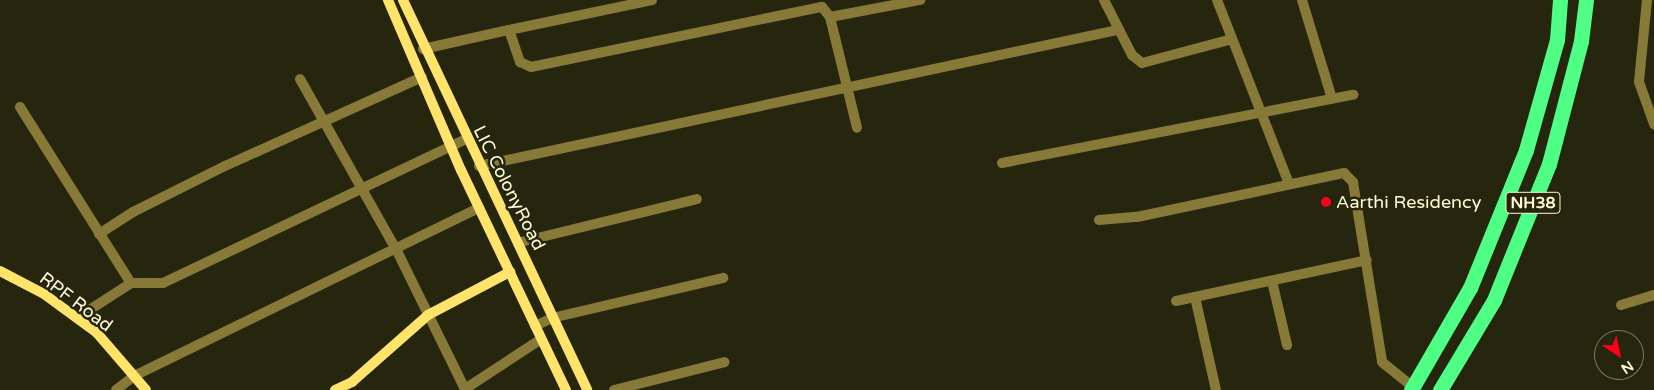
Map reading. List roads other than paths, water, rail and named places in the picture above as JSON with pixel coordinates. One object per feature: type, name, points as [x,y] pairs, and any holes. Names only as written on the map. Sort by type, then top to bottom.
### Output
[{"type":"highway","name":"NH38","points":[[1412,388],[1470,288],[1526,150],[1557,40],[1560,0]]},
{"type":"highway","name":"NH38","points":[[1440,390],[1494,300],[1549,164],[1581,41],[1586,0]]},
{"type":"main road","name":"LIC ColonyRoad","points":[[388,0],[454,146],[479,208],[566,390]]},
{"type":"main road","name":"LIC ColonyRoad","points":[[403,0],[423,49],[479,166],[521,242],[552,318],[587,390]]},
{"type":"main road","name":"RPF Road","points":[[0,271],[77,318],[97,333],[146,390]]},
{"type":"main road","points":[[335,390],[352,382],[428,315],[510,272]]},
{"type":"street","points":[[423,49],[652,0]]},
{"type":"street","points":[[830,17],[920,0]]},
{"type":"street","points":[[1104,0],[1117,30],[1132,55],[1142,63],[1232,39]]},
{"type":"street","points":[[1217,0],[1259,114],[1289,184]]},
{"type":"street","points":[[1302,0],[1332,99]]},
{"type":"street","points":[[1647,0],[1639,82],[1654,124]]},
{"type":"street","points":[[509,30],[520,62],[530,67],[822,6],[830,17],[857,128]]},
{"type":"street","points":[[479,166],[1117,30]]},
{"type":"street","points":[[99,234],[133,212],[224,166],[422,77]]},
{"type":"street","points":[[300,79],[322,123],[397,251],[465,389],[541,339]]},
{"type":"street","points":[[1002,163],[1353,95]]},
{"type":"street","points":[[20,107],[131,283]]},
{"type":"street","points":[[77,318],[131,283],[163,283],[466,139]]},
{"type":"street","points":[[1099,220],[1137,217],[1344,173],[1348,176],[1367,260],[1382,362],[1412,388]]},
{"type":"street","points":[[521,242],[697,199]]},
{"type":"street","points":[[116,390],[134,376],[397,251],[479,208]]},
{"type":"street","points":[[1176,301],[1367,260]]},
{"type":"street","points":[[535,326],[552,318],[722,278]]},
{"type":"street","points":[[1272,280],[1287,344]]},
{"type":"street","points":[[1621,305],[1654,294]]},
{"type":"street","points":[[1195,297],[1216,390]]},
{"type":"street","points":[[614,390],[725,362]]},
{"type":"place","name":"Aarthi Residency","points":[[1326,202]]}]
